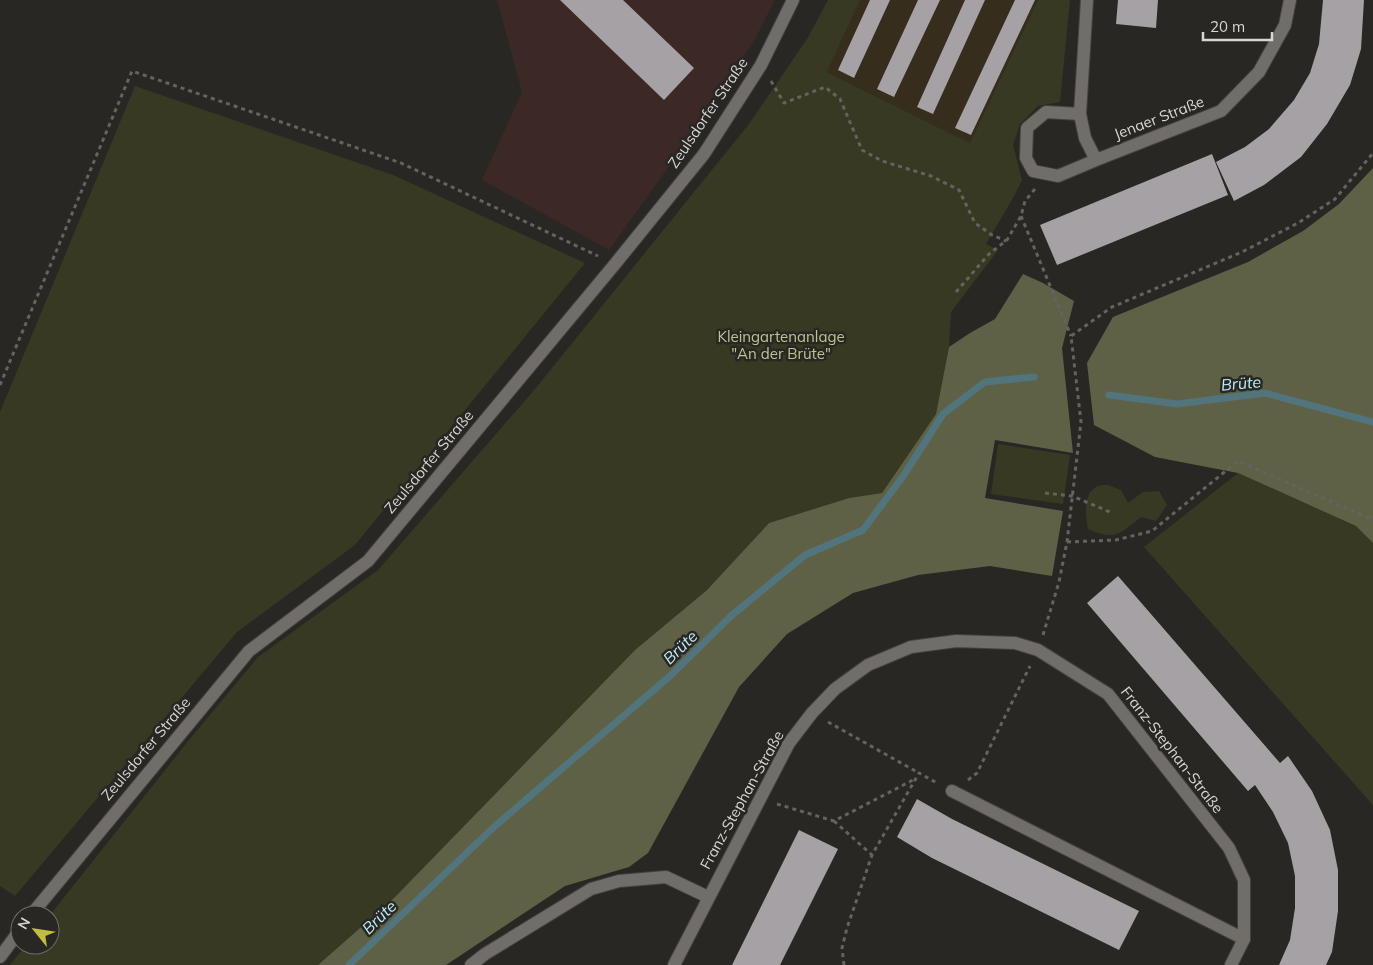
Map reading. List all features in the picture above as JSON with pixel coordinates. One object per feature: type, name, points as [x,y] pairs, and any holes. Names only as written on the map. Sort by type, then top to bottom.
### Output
[{"type":"street","name":"Zeulsdorfer Straße","points":[[38,905],[249,651],[368,561],[704,154],[761,65],[793,0]]},
{"type":"street","points":[[1087,0],[1080,114],[1085,138],[1096,160]]},
{"type":"street","name":"Jenaer Straße","points":[[1058,176],[1222,111],[1259,72],[1285,25],[1290,0]]},
{"type":"street","points":[[1058,176],[1033,171],[1026,158],[1027,128],[1046,112],[1080,114]]},
{"type":"street","name":"Franz-Stephan-Straße","points":[[674,965],[789,744],[812,713],[834,689],[868,665],[911,647],[956,640],[1015,643],[1038,650],[1108,694],[1229,848],[1244,880],[1244,939],[1231,965]]},
{"type":"street","points":[[952,791],[1244,939]]},
{"type":"street","points":[[471,965],[591,889],[619,881],[666,877],[708,897]]},
{"type":"street","points":[[0,956],[10,943]]},
{"type":"path","points":[[761,65],[784,103],[825,87],[840,99],[862,150],[882,161],[931,176],[959,190],[975,223],[992,235],[1006,241]]},
{"type":"path","points":[[0,385],[132,71],[401,164],[615,264]]},
{"type":"path","points":[[1071,336],[1112,307],[1242,252],[1298,223],[1335,199],[1373,153]]},
{"type":"path","points":[[956,292],[989,254],[1006,241],[1021,216],[1025,201],[1036,188],[1058,176]]},
{"type":"path","points":[[812,713],[952,791],[977,773],[1038,650],[1059,582],[1067,542],[1082,422],[1071,336],[1021,216]]},
{"type":"path","points":[[1067,542],[1116,540],[1152,530],[1238,460],[1371,519],[1373,517]]},
{"type":"path","points":[[1045,493],[1072,496],[1110,512]]},
{"type":"path","points":[[844,965],[842,948],[845,934],[872,855],[919,773]]},
{"type":"path","points":[[834,821],[917,778]]},
{"type":"path","points":[[760,799],[834,821],[872,855]]},
{"type":"shaded area","points":[[497,0],[775,0],[755,39],[680,151],[609,250],[482,180],[522,92]]},
{"type":"shaded area","points":[[860,0],[1038,0],[970,143],[827,72]]},
{"type":"green space","name":"Kleingartenanlage \"An der Brüte\"","points":[[828,0],[860,0],[827,72],[970,143],[1038,0],[1070,0],[1060,102],[1038,106],[1020,124],[1013,145],[1022,180],[986,244],[998,250],[951,312],[949,347],[936,414],[882,493],[849,498],[769,523],[707,590],[635,650],[394,898],[318,965],[10,965],[18,955],[60,955],[60,905],[58,905],[189,740],[258,657],[378,570],[535,389],[749,124],[807,39]]},
{"type":"green space","points":[[135,86],[393,175],[585,263],[355,545],[237,632],[15,896],[0,886],[0,412]]},
{"type":"green space","points":[[1373,168],[1373,543],[1356,526],[1238,473],[1155,457],[1094,425],[1087,363],[1113,317],[1248,262],[1303,231],[1339,204]]},
{"type":"green space","points":[[1023,274],[1074,301],[1062,348],[1073,453],[995,440],[985,498],[1063,511],[1052,576],[990,566],[918,575],[853,593],[787,634],[739,687],[648,853],[629,867],[565,886],[446,965],[318,965],[394,898],[635,650],[707,590],[769,523],[849,498],[882,493],[936,414],[949,347],[995,319]]},
{"type":"green space","points":[[998,444],[1070,455],[1063,504],[991,494]]},
{"type":"green space","points":[[1238,473],[1356,526],[1373,543],[1373,805],[1144,547]]},
{"type":"green space","points":[[1108,485],[1121,490],[1128,503],[1143,492],[1159,491],[1167,505],[1156,521],[1141,517],[1117,534],[1105,535],[1097,533],[1088,529],[1087,500],[1096,487]]},
{"type":"building","points":[[560,0],[623,0],[694,68],[664,100]]},
{"type":"building","points":[[870,0],[890,0],[854,78],[838,70]]},
{"type":"building","points":[[918,0],[940,0],[894,97],[877,89]]},
{"type":"building","points":[[965,0],[985,0],[933,114],[917,107]]},
{"type":"building","points":[[1015,0],[1035,0],[971,135],[955,128]]},
{"type":"building","points":[[1118,0],[1158,0],[1156,28],[1116,24]]},
{"type":"building","points":[[1323,0],[1364,0],[1361,49],[1350,85],[1327,124],[1301,157],[1264,185],[1234,201],[1216,162],[1245,147],[1269,129],[1294,100],[1310,73],[1319,44]]},
{"type":"building","points":[[1212,154],[1228,195],[1057,265],[1040,225]]},
{"type":"building","points":[[1118,576],[1280,763],[1288,756],[1312,791],[1330,830],[1338,870],[1338,911],[1332,952],[1326,965],[1279,965],[1290,940],[1295,908],[1295,876],[1288,843],[1273,812],[1255,785],[1248,791],[1087,603]]},
{"type":"building","points":[[917,799],[952,819],[1139,911],[1119,950],[932,858],[897,837]]},
{"type":"building","points":[[799,830],[838,849],[780,965],[732,965]]},
{"type":"waterway","name":"Brüte","points":[[349,965],[494,827],[670,676],[731,616],[805,555],[863,530],[904,475],[943,414],[985,382],[1034,377]]},
{"type":"waterway","name":"Brüte","points":[[1109,395],[1177,404],[1265,393],[1373,422]]}]
